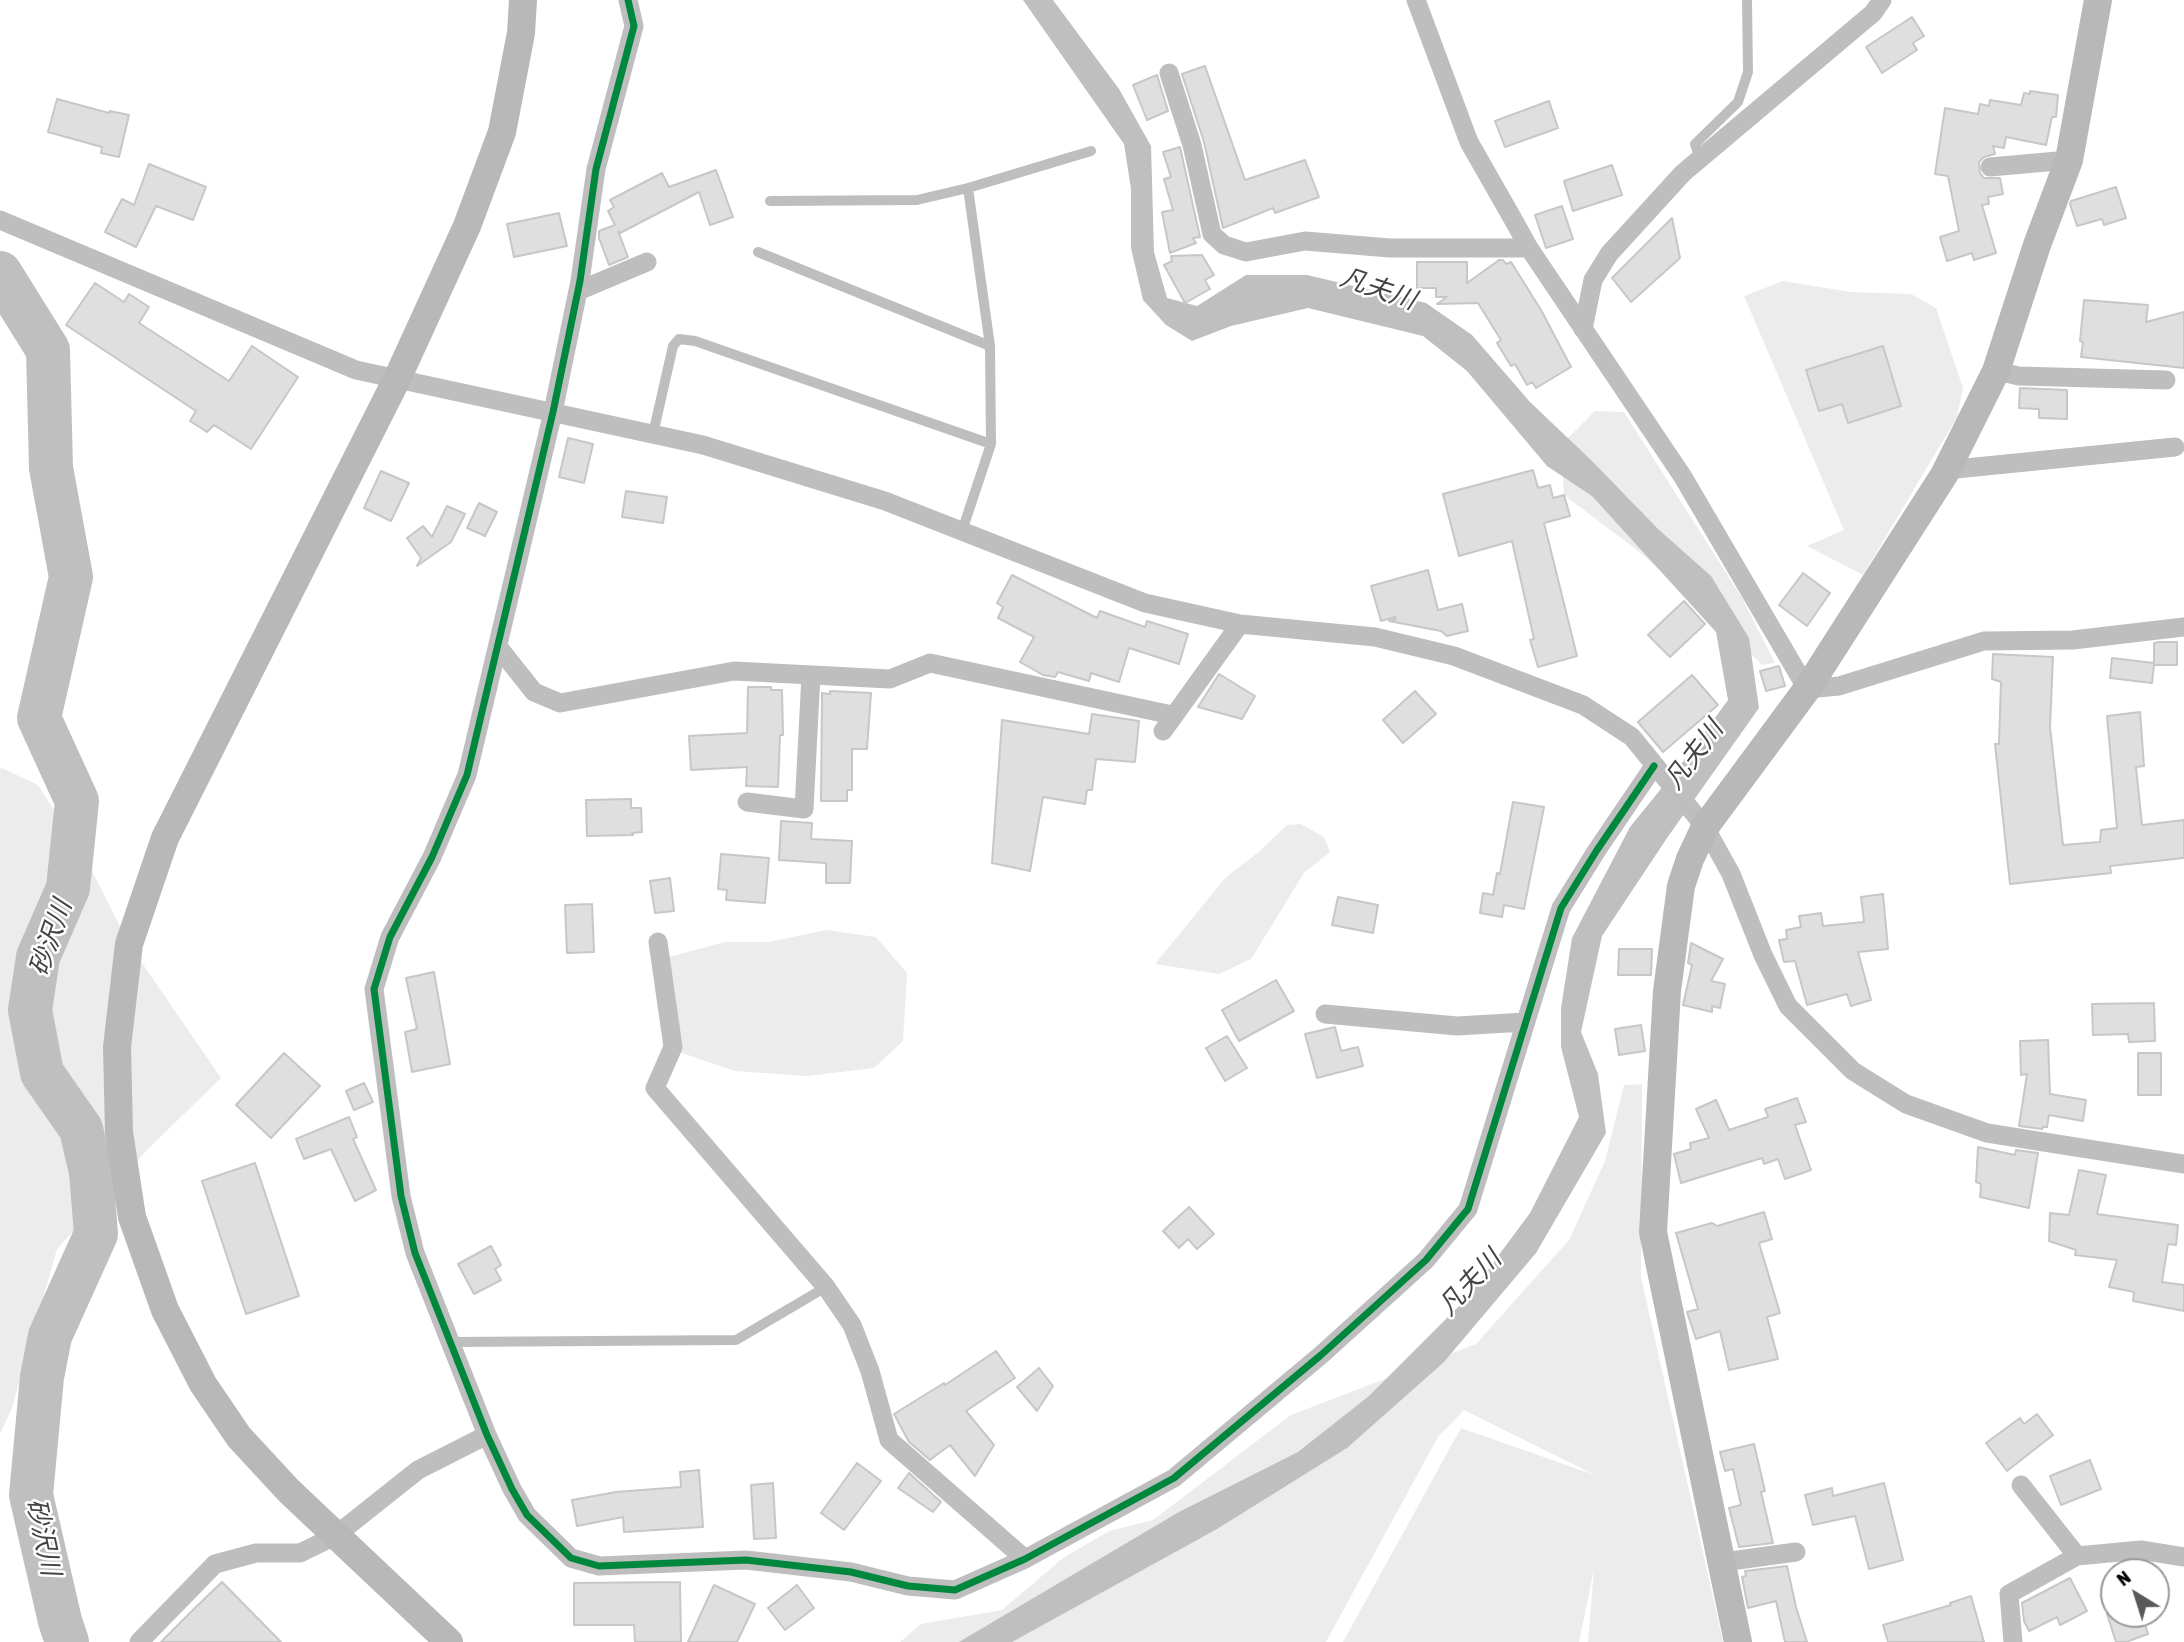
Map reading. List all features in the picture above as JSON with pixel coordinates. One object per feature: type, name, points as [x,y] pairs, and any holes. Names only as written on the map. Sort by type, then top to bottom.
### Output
[{"type":"street","points":[[450,1642],[289,1491],[239,1437],[203,1384],[165,1310],[132,1217],[119,1132],[117,1047],[129,944],[166,838],[397,379],[467,226],[502,132],[521,33],[523,0]]},
{"type":"street","points":[[628,0],[634,26],[596,169],[578,291],[553,412],[467,775],[432,858],[390,937],[374,989],[401,1196],[415,1253],[512,1489],[527,1515],[570,1558],[599,1566],[746,1560],[852,1572],[908,1586],[955,1590],[1025,1559],[1174,1478],[1321,1355],[1426,1260],[1468,1209],[1561,908],[1654,766]]},
{"type":"street","points":[[1416,0],[1469,142],[1530,248],[1683,477],[1807,689]]},
{"type":"street","points":[[1583,329],[1593,280],[1609,254],[1683,173],[1873,13],[1882,0]]},
{"type":"street","points":[[1738,1642],[1653,1233],[1667,991],[1681,886],[1705,827],[1807,689],[1946,470],[1996,371],[2037,245],[2069,160],[2098,0]]},
{"type":"street","points":[[1170,73],[1192,145],[1212,234],[1224,245],[1246,252],[1305,241],[1390,248],[1530,248]]},
{"type":"street","points":[[1990,167],[2069,160]]},
{"type":"street","points":[[0,220],[356,370],[703,445],[885,501],[1145,603],[1240,624],[1375,637],[1454,656],[1583,705],[1632,737],[1705,827],[1731,874],[1763,955],[1788,1006],[1853,1071],[1906,1104],[1987,1133],[2184,1164]]},
{"type":"street","points":[[578,291],[647,262]]},
{"type":"street","points":[[1996,371],[2020,376],[2166,380]]},
{"type":"street","points":[[1946,470],[2175,447]]},
{"type":"street","points":[[499,648],[534,692],[560,703],[734,671],[890,680],[930,663],[1167,723],[1240,624]]},
{"type":"street","points":[[1807,689],[1839,686],[1984,641],[2073,640],[2184,627]]},
{"type":"street","points":[[747,802],[804,809],[811,675]]},
{"type":"street","points":[[658,942],[673,1047],[655,1088],[826,1287],[852,1325],[870,1371],[889,1440],[1025,1559]]},
{"type":"street","points":[[1325,1014],[1457,1026],[1525,1022]]},
{"type":"street","points":[[139,1642],[215,1564],[256,1553],[300,1553],[335,1536],[418,1470],[488,1434]]},
{"type":"street","points":[[2021,1485],[2077,1556]]},
{"type":"street","points":[[2013,1642],[2009,1594],[2077,1556],[2141,1550],[2184,1557]]},
{"type":"street","points":[[1723,1562],[1796,1552]]},
{"type":"lane","points":[[1700,159],[1695,144],[1738,103],[1748,72],[1747,0]]},
{"type":"lane","points":[[770,201],[917,200],[968,188],[1091,151]]},
{"type":"lane","points":[[962,531],[991,443],[990,346],[968,188]]},
{"type":"lane","points":[[758,252],[990,346]]},
{"type":"lane","points":[[653,434],[673,346],[679,339],[695,341],[991,443]]},
{"type":"lane","points":[[451,1342],[736,1340],[826,1287]]},
{"type":"shaded area","points":[[1783,281],[1851,292],[1911,294],[1936,308],[1963,388],[1957,417],[1863,575],[1807,546],[1844,530],[1744,296]]},
{"type":"shaded area","points":[[1595,411],[1624,412],[1742,598],[1775,663],[1762,665],[1720,622],[1637,550],[1564,495],[1561,445]]},
{"type":"shaded area","points":[[0,769],[38,785],[89,865],[129,944],[221,1078],[150,1147],[57,1249],[12,1408],[0,1434]]},
{"type":"shaded area","points":[[1301,824],[1324,837],[1330,852],[1304,873],[1251,959],[1219,974],[1155,964],[1226,877],[1260,851],[1287,825]]},
{"type":"shaded area","points":[[826,930],[876,937],[907,973],[903,1041],[874,1068],[807,1076],[735,1071],[679,1052],[657,1006],[669,957],[725,942],[769,942]]},
{"type":"shaded area","points":[[1642,1084],[1641,1277],[1723,1642],[1588,1642],[1594,1569],[1579,1642],[1343,1642],[1461,1428],[1595,1475],[1464,1410],[1438,1437],[1326,1642],[900,1642],[921,1624],[1002,1610],[1063,1558],[1109,1531],[1153,1520],[1291,1415],[1476,1344],[1569,1240],[1605,1161],[1624,1085]]},
{"type":"water","name":"凡夫川","points":[[1023,0],[1053,0],[1119,89],[1151,146],[1154,252],[1167,298],[1197,306],[1246,275],[1307,275],[1426,303],[1472,335],[1530,402],[1658,529],[1711,576],[1749,638],[1759,708],[1602,936],[1581,1032],[1598,1074],[1606,1133],[1536,1253],[1444,1362],[1347,1448],[1217,1529],[1012,1642],[959,1642],[1179,1512],[1298,1452],[1369,1396],[1467,1298],[1530,1213],[1579,1117],[1561,1047],[1561,1008],[1572,938],[1630,827],[1728,700],[1716,632],[1592,496],[1547,466],[1467,371],[1423,336],[1308,308],[1231,326],[1192,341],[1166,325],[1143,300],[1131,248],[1131,189],[1124,144]]},
{"type":"building","points":[[1912,17],[1924,36],[1913,43],[1917,50],[1882,73],[1866,47]]},
{"type":"building","points":[[1205,66],[1245,180],[1305,160],[1319,197],[1275,213],[1273,208],[1223,228],[1204,142],[1182,74]]},
{"type":"building","points":[[1157,75],[1168,111],[1147,120],[1133,85]]},
{"type":"building","points":[[2030,91],[2058,95],[2056,117],[2052,117],[2046,145],[2006,137],[2004,148],[1993,146],[1995,154],[1984,157],[1979,162],[1980,173],[1984,178],[2000,178],[2003,194],[1988,197],[1989,204],[1982,205],[1996,253],[1974,260],[1972,253],[1947,261],[1940,237],[1959,231],[1948,176],[1935,174],[1945,108],[1978,114],[1980,104],[1989,106],[1990,100],[2021,105],[2024,93],[2030,94]]},
{"type":"building","points":[[57,99],[109,113],[129,115],[119,157],[101,153],[102,147],[48,132]]},
{"type":"building","points":[[1549,101],[1558,128],[1505,147],[1495,121]]},
{"type":"building","points":[[1180,147],[1200,237],[1193,238],[1196,243],[1170,253],[1162,212],[1173,210],[1164,179],[1171,177],[1163,152]]},
{"type":"building","points":[[149,164],[206,187],[193,220],[156,206],[136,247],[105,232],[122,199],[134,205]]},
{"type":"building","points":[[1612,165],[1622,195],[1573,211],[1564,181]]},
{"type":"building","points":[[716,170],[733,217],[710,225],[699,192],[620,233],[618,231],[628,257],[609,265],[599,231],[615,225],[608,211],[614,207],[610,200],[662,173],[669,187]]},
{"type":"building","points":[[2116,187],[2126,218],[2104,225],[2102,219],[2077,226],[2071,201]]},
{"type":"building","points":[[1562,206],[1573,239],[1546,248],[1535,215]]},
{"type":"building","points":[[559,213],[567,246],[514,257],[507,224]]},
{"type":"building","points":[[1672,218],[1680,258],[1631,302],[1612,278]]},
{"type":"building","points":[[1202,255],[1214,275],[1205,280],[1210,289],[1185,303],[1164,265],[1172,261],[1171,256]]},
{"type":"building","points":[[1499,260],[1506,264],[1511,262],[1541,310],[1571,367],[1536,388],[1532,382],[1527,385],[1515,364],[1511,366],[1497,343],[1501,340],[1478,303],[1437,304],[1447,297],[1436,297],[1436,288],[1417,288],[1417,262],[1467,262],[1467,283]]},
{"type":"building","points":[[95,283],[124,302],[129,294],[149,307],[139,323],[229,381],[252,346],[298,377],[251,449],[214,425],[207,432],[190,421],[196,411],[66,325]]},
{"type":"building","points":[[2084,300],[2148,305],[2146,322],[2184,312],[2184,368],[2081,357]]},
{"type":"building","points":[[1883,346],[1901,406],[1848,423],[1842,404],[1819,411],[1806,370]]},
{"type":"building","points":[[2020,388],[2067,390],[2067,419],[2039,418],[2039,409],[2019,408]]},
{"type":"building","points":[[568,438],[593,444],[584,483],[559,477]]},
{"type":"building","points":[[1533,470],[1538,488],[1550,485],[1553,498],[1564,495],[1570,516],[1544,523],[1577,656],[1538,667],[1530,640],[1534,639],[1512,541],[1459,556],[1443,494]]},
{"type":"building","points":[[381,471],[409,483],[391,521],[364,508]]},
{"type":"building","points":[[626,491],[667,497],[663,523],[622,517]]},
{"type":"building","points":[[479,503],[497,512],[485,536],[467,528]]},
{"type":"building","points":[[447,506],[465,514],[451,542],[417,566],[421,558],[407,538],[423,526],[432,537]]},
{"type":"building","points":[[1428,570],[1438,610],[1462,604],[1468,631],[1447,636],[1441,631],[1389,621],[1396,619],[1395,617],[1381,621],[1371,586]]},
{"type":"building","points":[[1803,573],[1830,593],[1807,626],[1779,605]]},
{"type":"building","points":[[1012,575],[1097,618],[1100,611],[1145,627],[1147,621],[1188,634],[1179,664],[1129,648],[1119,682],[1091,673],[1089,681],[1058,672],[1055,677],[1043,675],[1020,662],[1034,637],[998,618],[1003,607],[997,603]]},
{"type":"building","points":[[1684,601],[1705,624],[1670,657],[1648,635]]},
{"type":"building","points":[[2177,642],[2177,665],[2154,665],[2152,683],[2110,678],[2112,658],[2154,663],[2154,643]]},
{"type":"building","points":[[1993,654],[2053,657],[2050,727],[2063,845],[2100,842],[2101,830],[2117,828],[2107,716],[2140,712],[2144,766],[2136,767],[2142,825],[2184,820],[2184,858],[2110,866],[2111,873],[2010,884],[1995,744],[1999,744],[2001,682],[1992,679]]},
{"type":"building","points":[[1779,666],[1785,686],[1766,691],[1760,671]]},
{"type":"building","points":[[1219,674],[1255,696],[1242,719],[1198,707]]},
{"type":"building","points":[[1692,675],[1718,705],[1663,752],[1638,722]]},
{"type":"building","points":[[748,687],[782,690],[783,735],[780,735],[778,787],[746,786],[747,767],[691,770],[689,736],[747,733]]},
{"type":"building","points":[[830,691],[871,693],[867,749],[852,749],[852,790],[847,790],[847,801],[821,801],[822,693],[830,694]]},
{"type":"building","points":[[1415,691],[1436,714],[1403,743],[1383,720]]},
{"type":"building","points":[[1092,714],[1139,721],[1135,762],[1096,759],[1092,790],[1087,790],[1085,804],[1043,797],[1030,871],[992,863],[1002,720],[1089,734]]},
{"type":"building","points":[[631,799],[631,808],[641,808],[642,832],[632,833],[633,835],[587,836],[586,800]]},
{"type":"building","points":[[1513,802],[1544,807],[1524,909],[1504,905],[1502,917],[1480,913],[1483,893],[1493,895],[1497,873],[1500,874]]},
{"type":"building","points":[[781,821],[812,823],[811,839],[852,841],[850,883],[826,883],[826,863],[779,860]]},
{"type":"building","points":[[721,854],[769,858],[765,903],[726,900],[727,890],[718,889]]},
{"type":"building","points":[[670,878],[674,911],[655,913],[650,881]]},
{"type":"building","points":[[1883,894],[1888,949],[1858,952],[1871,1000],[1851,1006],[1847,994],[1807,1005],[1795,961],[1784,962],[1779,940],[1787,939],[1786,930],[1801,927],[1799,916],[1821,913],[1823,926],[1864,922],[1861,897]]},
{"type":"building","points":[[1338,897],[1378,905],[1373,933],[1332,925]]},
{"type":"building","points":[[592,904],[594,952],[567,953],[565,905]]},
{"type":"building","points":[[1691,943],[1723,959],[1711,981],[1725,984],[1720,1008],[1712,1006],[1712,1012],[1683,1005],[1692,965],[1688,963]]},
{"type":"building","points":[[1619,949],[1652,949],[1651,975],[1618,975]]},
{"type":"building","points":[[434,972],[450,1064],[412,1072],[405,1032],[417,1029],[406,978]]},
{"type":"building","points":[[1276,980],[1294,1011],[1239,1041],[1222,1010]]},
{"type":"building","points":[[2154,1003],[2155,1041],[2129,1042],[2128,1034],[2093,1035],[2092,1004]]},
{"type":"building","points":[[1641,1025],[1645,1051],[1619,1055],[1615,1029]]},
{"type":"building","points":[[1335,1027],[1341,1051],[1358,1047],[1363,1066],[1317,1078],[1305,1034]]},
{"type":"building","points":[[1227,1036],[1247,1068],[1225,1081],[1206,1048]]},
{"type":"building","points":[[2048,1040],[2050,1094],[2086,1100],[2083,1121],[2049,1115],[2047,1127],[2042,1129],[2019,1126],[2027,1074],[2021,1075],[2020,1041]]},
{"type":"building","points":[[284,1053],[320,1086],[271,1138],[236,1105]]},
{"type":"building","points":[[2138,1053],[2161,1053],[2161,1095],[2138,1095]]},
{"type":"building","points":[[364,1083],[373,1102],[354,1110],[346,1091]]},
{"type":"building","points":[[1797,1098],[1806,1122],[1795,1125],[1811,1170],[1785,1179],[1778,1159],[1764,1164],[1762,1158],[1681,1183],[1674,1154],[1691,1149],[1690,1143],[1709,1138],[1696,1109],[1716,1100],[1729,1130],[1768,1117],[1765,1109]]},
{"type":"building","points":[[349,1117],[357,1137],[353,1139],[376,1190],[355,1201],[331,1149],[304,1159],[296,1139]]},
{"type":"building","points":[[1978,1147],[2015,1155],[2016,1150],[2038,1153],[2029,1208],[1980,1197],[1981,1184],[1976,1182]]},
{"type":"building","points":[[255,1163],[299,1296],[246,1314],[202,1181]]},
{"type":"building","points":[[2079,1170],[2106,1175],[2097,1214],[2178,1225],[2176,1245],[2168,1244],[2162,1282],[2184,1285],[2184,1311],[2133,1301],[2134,1292],[2109,1287],[2117,1260],[2075,1255],[2076,1250],[2049,1241],[2050,1213],[2069,1215]]},
{"type":"building","points":[[1189,1207],[1214,1234],[1197,1249],[1188,1239],[1179,1248],[1163,1231]]},
{"type":"building","points":[[1764,1212],[1772,1239],[1759,1243],[1780,1313],[1767,1317],[1778,1359],[1729,1370],[1720,1331],[1696,1339],[1687,1312],[1698,1309],[1676,1233],[1712,1223],[1717,1226]]},
{"type":"building","points":[[491,1246],[501,1265],[495,1269],[501,1280],[474,1294],[458,1264]]},
{"type":"building","points":[[996,1351],[1015,1378],[966,1411],[994,1445],[975,1476],[950,1445],[930,1460],[909,1442],[894,1414],[944,1383],[945,1385]]},
{"type":"building","points":[[1039,1368],[1053,1386],[1037,1411],[1017,1387]]},
{"type":"building","points":[[2037,1414],[2053,1435],[2007,1471],[1986,1443],[2020,1418],[2024,1424]]},
{"type":"building","points":[[1754,1444],[1765,1491],[1761,1492],[1773,1543],[1739,1547],[1729,1508],[1741,1505],[1733,1469],[1725,1471],[1720,1452]]},
{"type":"building","points":[[2090,1460],[2101,1489],[2061,1505],[2050,1476]]},
{"type":"building","points":[[857,1463],[881,1481],[844,1530],[821,1513]]},
{"type":"building","points":[[699,1470],[703,1527],[624,1532],[623,1517],[577,1526],[572,1500],[616,1492],[681,1487],[680,1472]]},
{"type":"building","points":[[909,1473],[941,1502],[933,1512],[898,1488]]},
{"type":"building","points":[[773,1483],[776,1538],[754,1539],[751,1485]]},
{"type":"building","points":[[1884,1483],[1903,1560],[1869,1569],[1855,1516],[1813,1525],[1805,1495],[1832,1488],[1833,1496]]},
{"type":"building","points":[[1787,1566],[1807,1642],[1785,1642],[1776,1601],[1748,1608],[1742,1577],[1746,1576],[1745,1571]]},
{"type":"building","points":[[2070,1578],[2087,1611],[2060,1625],[2057,1617],[2029,1631],[2024,1621],[2022,1603]]},
{"type":"building","points":[[222,1582],[281,1642],[161,1642],[196,1607]]},
{"type":"building","points":[[680,1582],[681,1642],[635,1642],[634,1625],[574,1625],[574,1583]]},
{"type":"building","points":[[714,1585],[755,1604],[737,1642],[688,1642]]},
{"type":"building","points":[[797,1585],[814,1608],[785,1630],[768,1608]]},
{"type":"building","points":[[1971,1596],[1984,1642],[1888,1642],[1883,1625],[1951,1605],[1950,1603]]},
{"type":"building","points":[[2112,1628],[2146,1628],[2148,1634],[2126,1642],[2116,1642]]},
{"type":"waterway","name":"砂沢川","points":[[0,273],[48,350],[51,468],[71,577],[39,718],[77,801],[68,888],[38,957],[30,1010],[42,1073],[81,1129],[91,1172],[96,1234],[50,1336],[42,1377],[31,1495],[67,1642]]},
{"type":"cycle path","points":[[628,0],[634,26],[596,169],[580,281],[553,412],[467,775],[432,857],[390,937],[374,989],[401,1196],[415,1253],[487,1435],[512,1489],[527,1515],[571,1558],[599,1566],[746,1560],[851,1572],[908,1586],[955,1590],[1025,1559],[1174,1478],[1321,1355],[1426,1260],[1468,1209],[1561,908],[1654,766]]}]
